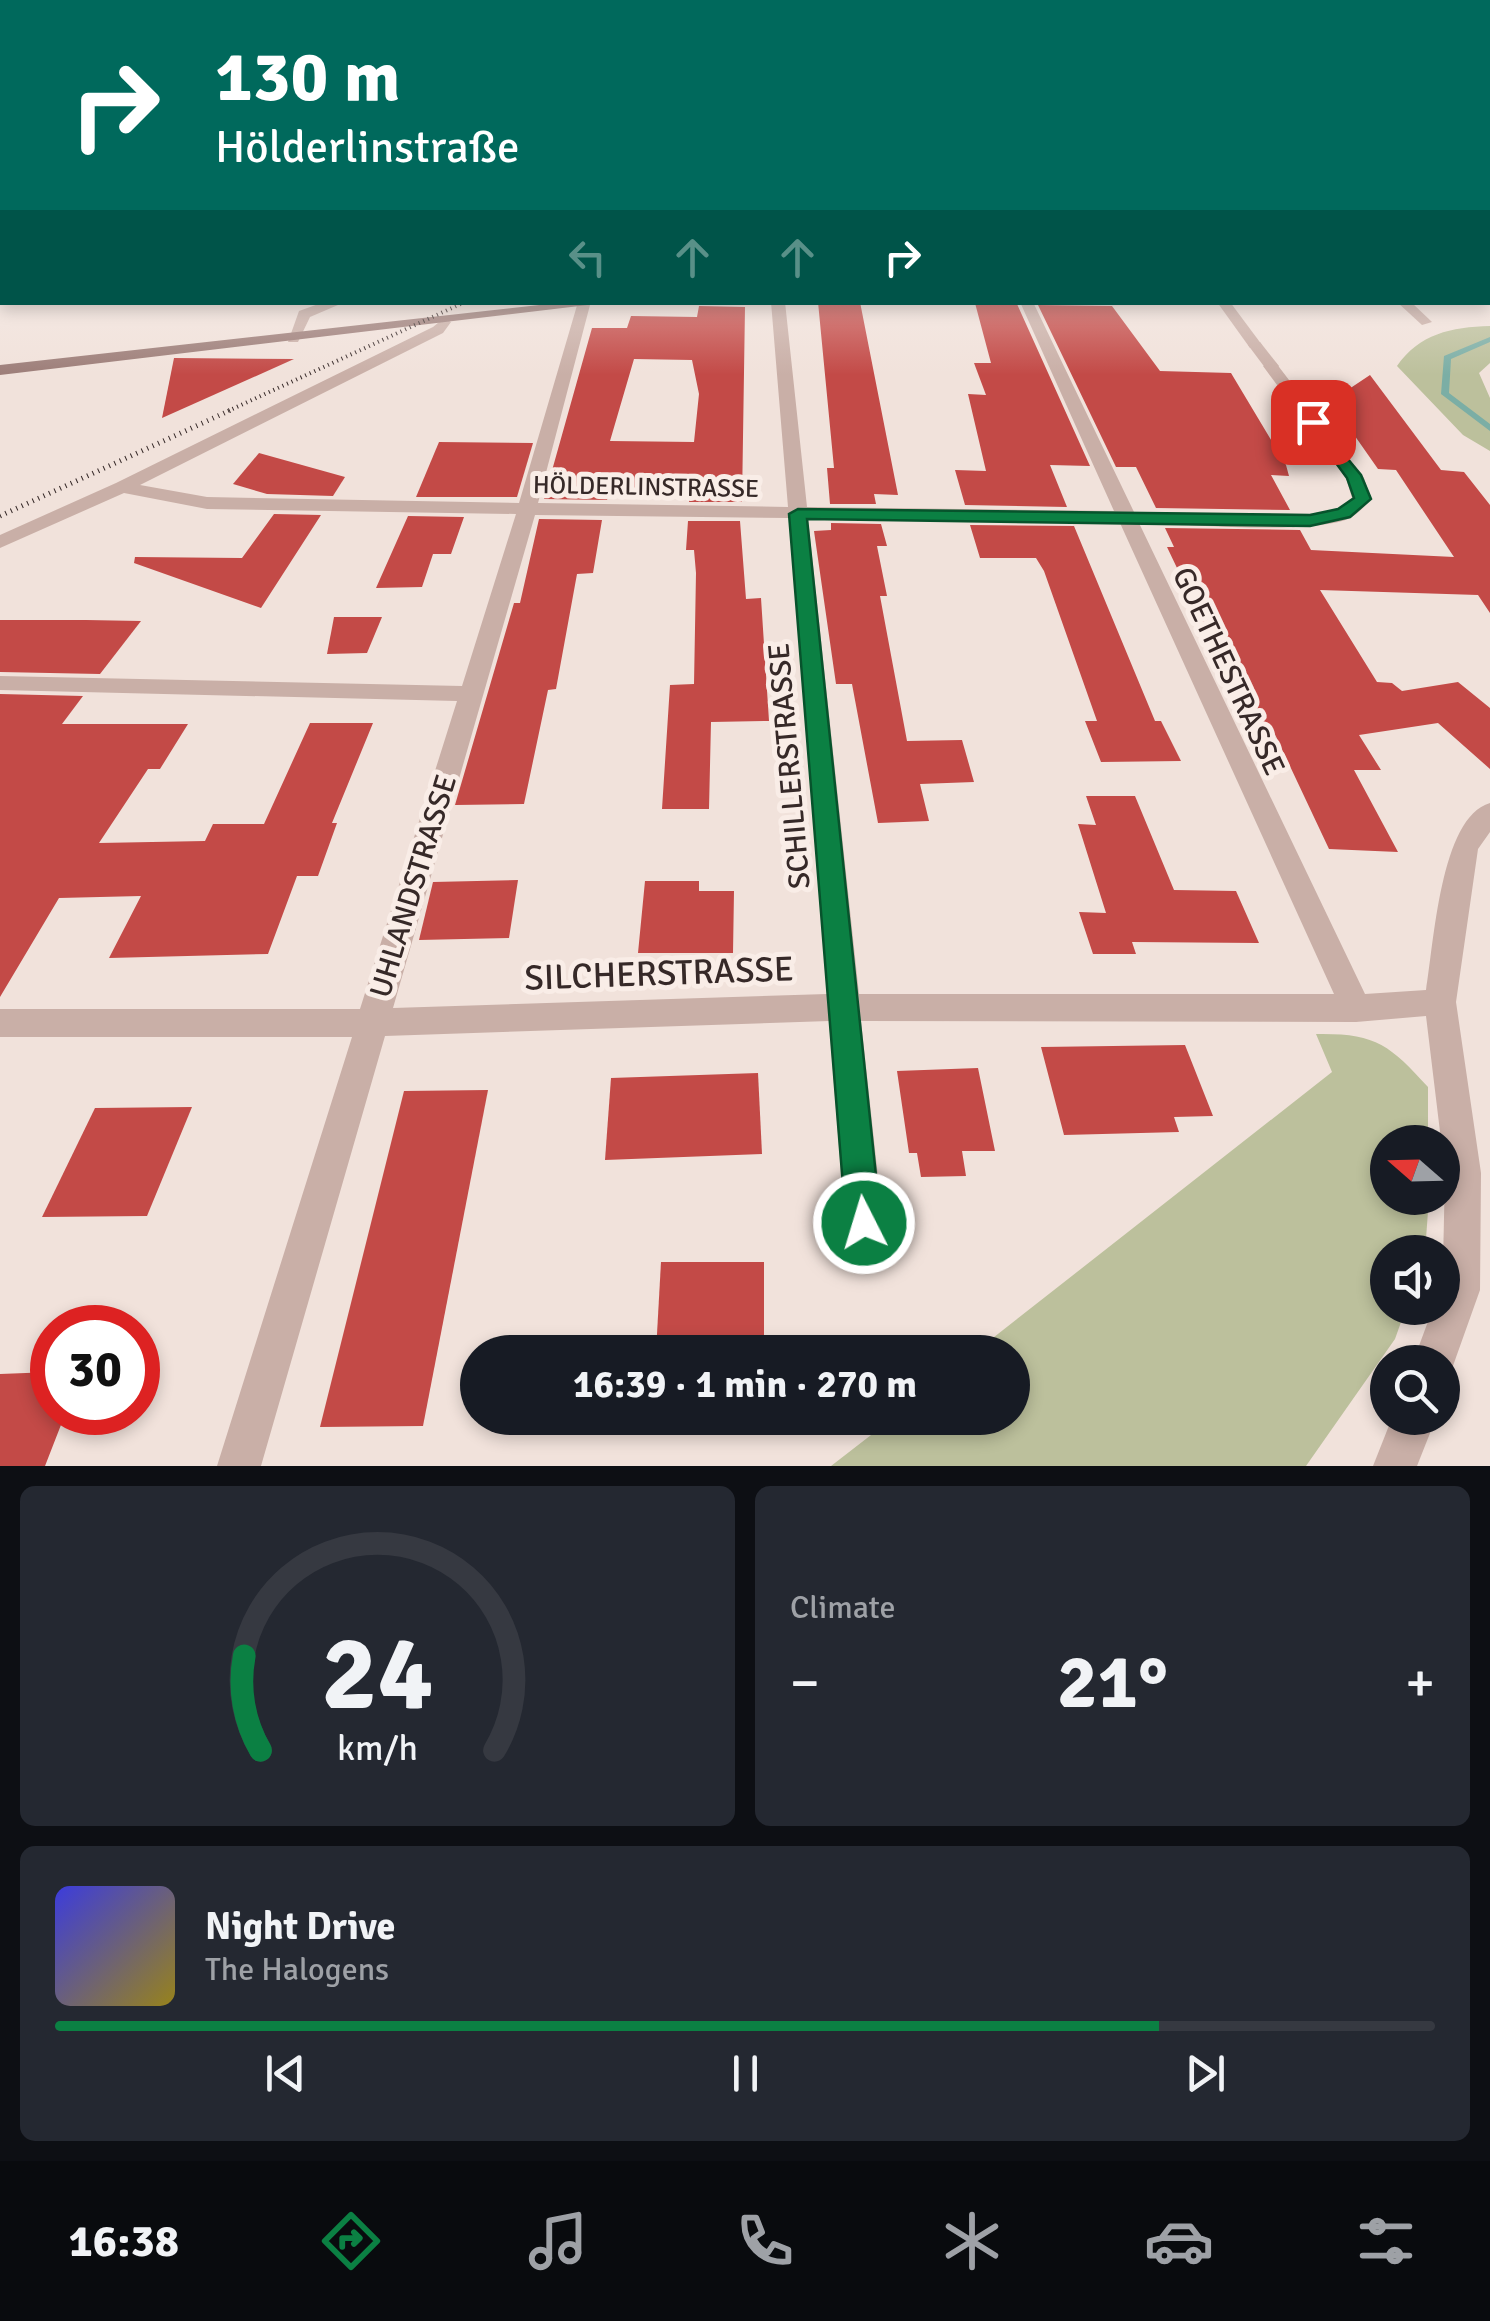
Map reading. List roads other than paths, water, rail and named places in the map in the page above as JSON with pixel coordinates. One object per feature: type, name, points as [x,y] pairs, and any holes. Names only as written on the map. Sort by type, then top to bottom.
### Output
[{"type":"main road","points":[[0,370],[587,305]]},
{"type":"street","points":[[293,339],[304,314],[330,305]]},
{"type":"street","name":"UHLANDSTRASSE","points":[[239,1466],[527,509],[595,305]]},
{"type":"street","name":"SCHILLERSTRASSE","points":[[778,305],[864,1223]]},
{"type":"street","name":"GOETHESTRASSE","points":[[1027,305],[1122,516],[1356,1008]]},
{"type":"street","name":"HÖLDERLINSTRASSE","points":[[122,487],[207,503],[1310,520],[1344,514],[1362,499],[1355,478],[1225,305]]},
{"type":"street","points":[[0,542],[122,487],[438,330],[444,322]]},
{"type":"street","points":[[0,683],[471,694]]},
{"type":"street","points":[[1440,1345],[1460,1290],[1463,1173],[1440,1002],[1464,847],[1490,812]]},
{"type":"street","name":"SILCHERSTRASSE","points":[[0,1023],[372,1023],[844,1007],[1356,1008],[1440,1002]]},
{"type":"street","points":[[1395,1466],[1407,1435]]},
{"type":"lane","points":[[1407,305],[1426,322]]},
{"type":"waterway","points":[[1490,339],[1447,358],[1445,394],[1490,428]]},
{"type":"railway","points":[[228,411],[458,305]]},
{"type":"railway","points":[[0,516],[233,409]]}]
